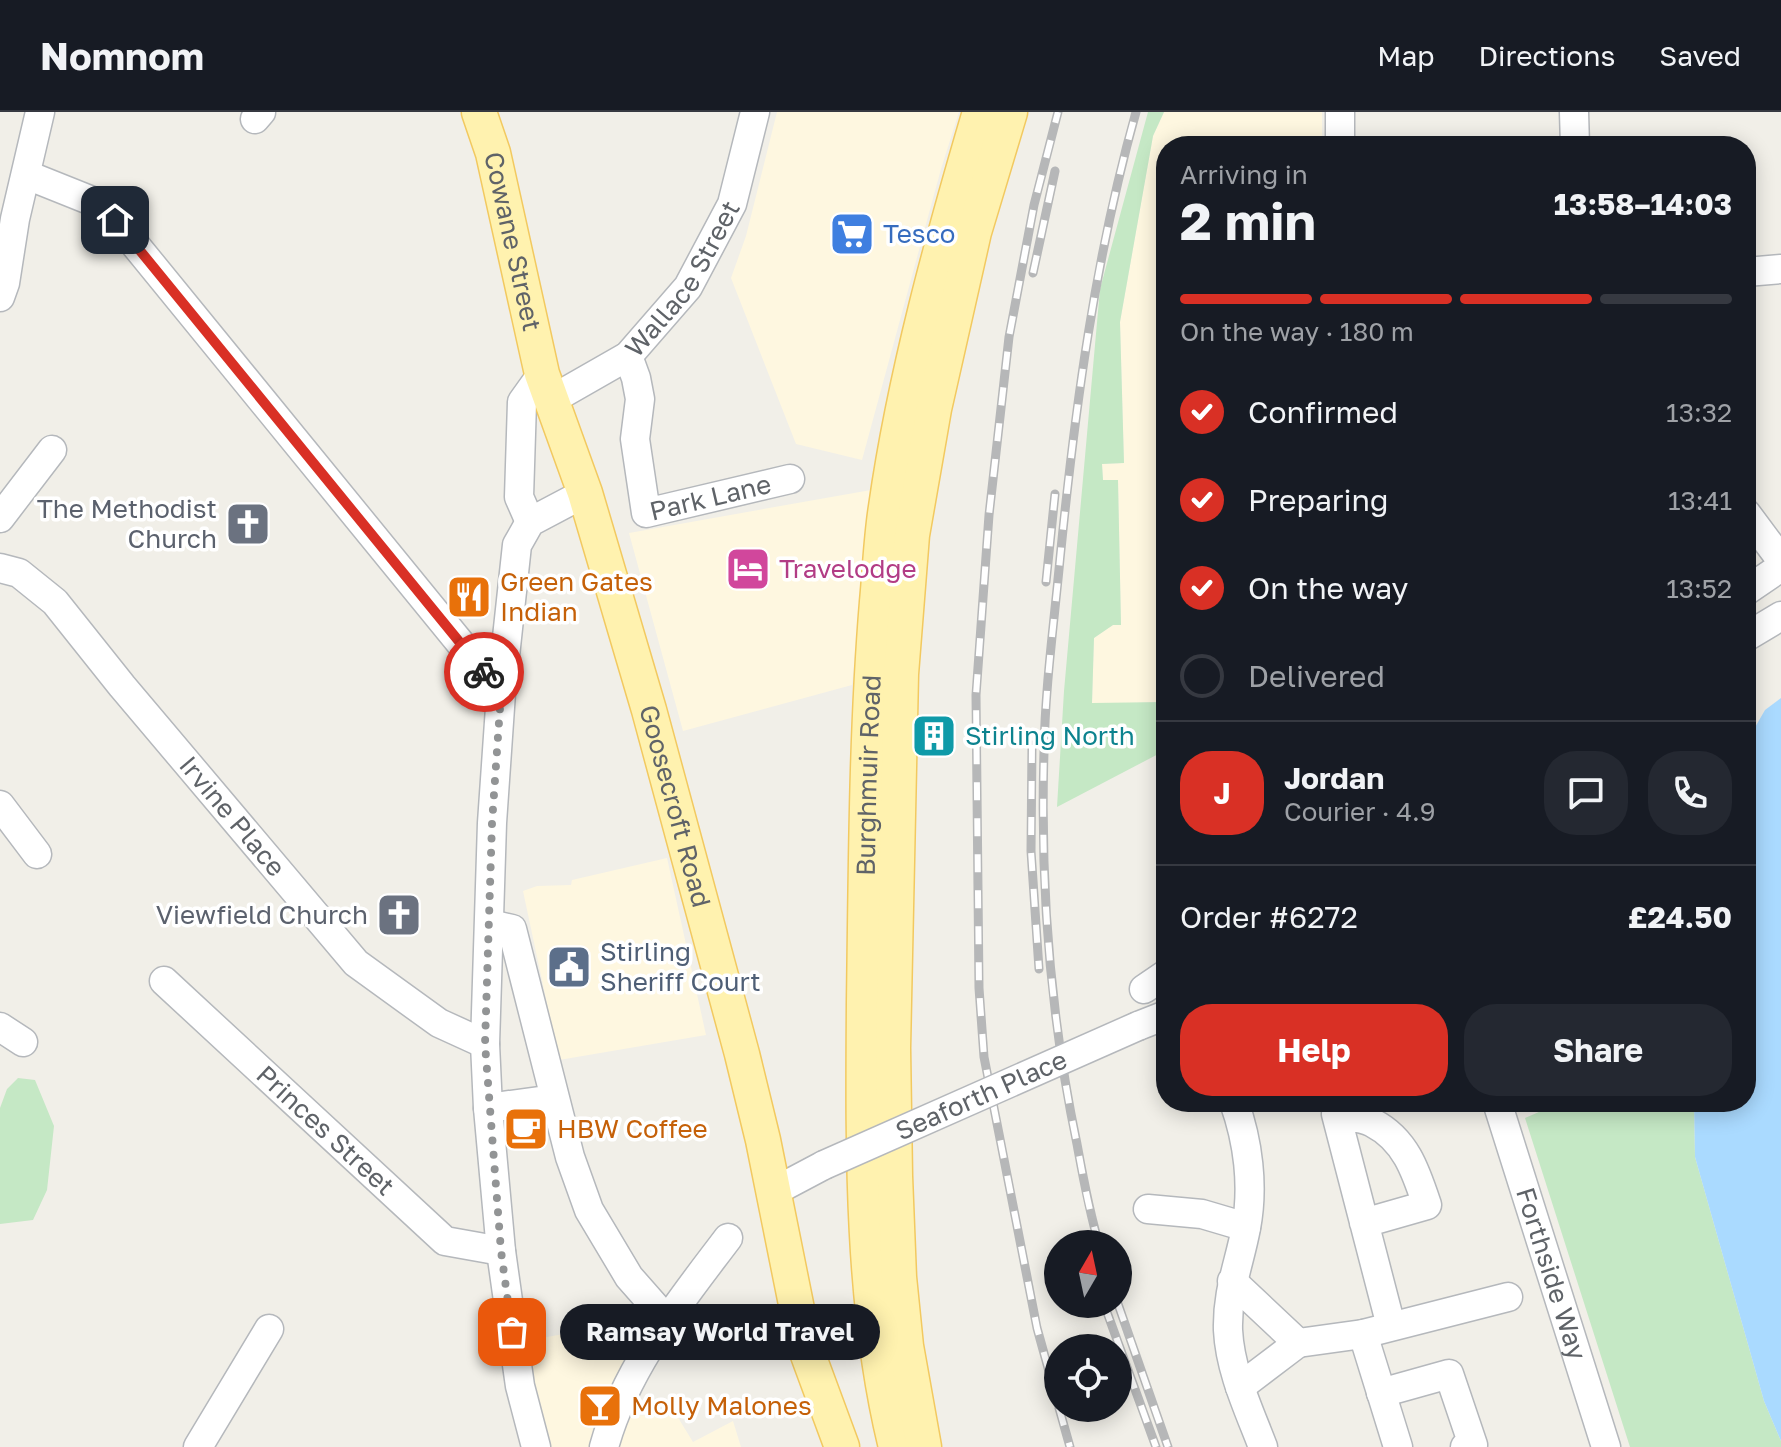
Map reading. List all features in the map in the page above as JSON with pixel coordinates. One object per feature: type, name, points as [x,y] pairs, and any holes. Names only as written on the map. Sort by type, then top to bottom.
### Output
[{"type":"main road","name":"Cowane Street","points":[[479,112],[493,153],[546,387],[585,493]]},
{"type":"main road","name":"Burghmuir Road","points":[[896,1447],[886,1406],[873,1306],[865,1173],[866,878],[871,681],[885,508],[894,461],[936,266],[980,112]]},
{"type":"main road","name":"Burghmuir Road","points":[[924,1447],[906,1346],[895,1176],[893,1048],[901,674],[912,535],[934,409],[974,232],[1010,112]]},
{"type":"main road","name":"Goosecroft Road","points":[[585,493],[649,710],[742,1054],[804,1344],[842,1447]]},
{"type":"street","points":[[0,297],[40,112]]},
{"type":"street","name":"Wallace Street","points":[[546,387],[628,356],[688,287],[732,204],[755,112]]},
{"type":"street","points":[[1340,112],[1340,136]]},
{"type":"street","points":[[1574,112],[1575,136]]},
{"type":"street","points":[[27,175],[97,203],[115,220],[501,693]]},
{"type":"street","points":[[1756,271],[1781,269]]},
{"type":"street","name":"Park Lane","points":[[628,356],[640,399],[635,439],[646,513],[790,479]]},
{"type":"street","points":[[530,522],[519,497],[522,402],[546,387]]},
{"type":"street","points":[[0,518],[52,450]]},
{"type":"street","points":[[585,493],[530,522],[517,545],[501,693],[492,823],[501,926],[570,1157],[589,1210],[629,1277],[666,1319]]},
{"type":"street","points":[[1756,526],[1781,560]]},
{"type":"street","points":[[1756,584],[1781,567]]},
{"type":"street","name":"Irvine Place","points":[[0,568],[19,573],[55,602],[356,963],[439,1023],[485,1044]]},
{"type":"street","points":[[1756,631],[1781,616]]},
{"type":"street","points":[[0,805],[37,854]]},
{"type":"street","points":[[501,926],[485,1044],[488,1108],[501,1251],[520,1386],[536,1447]]},
{"type":"street","name":"Princes Street","points":[[164,981],[445,1241],[501,1251]]},
{"type":"street","name":"Seaforth Place","points":[[773,1192],[824,1165],[1156,1019]]},
{"type":"street","points":[[488,1108],[554,1099]]},
{"type":"street","points":[[1237,1112],[1244,1131],[1249,1182],[1246,1227],[1232,1281],[1228,1332],[1240,1387],[1263,1447]]},
{"type":"street","name":"Forthside Way","points":[[1500,1112],[1606,1447]]},
{"type":"street","points":[[1364,1223],[1427,1205],[1413,1165],[1396,1139],[1371,1121],[1336,1114],[1364,1223],[1391,1326]]},
{"type":"street","points":[[1148,1209],[1202,1214],[1246,1227]]},
{"type":"street","points":[[604,1447],[622,1394],[666,1319],[728,1238]]},
{"type":"street","points":[[1232,1281],[1298,1343]]},
{"type":"street","points":[[1240,1387],[1298,1343],[1363,1334],[1508,1297]]},
{"type":"street","points":[[198,1447],[269,1329]]},
{"type":"street","points":[[1363,1334],[1398,1447]]},
{"type":"street","points":[[1381,1393],[1449,1374],[1473,1445],[1465,1447]]},
{"type":"shaded area","points":[[777,112],[959,112],[862,460],[796,444],[731,278],[746,236]]},
{"type":"shaded area","points":[[1164,112],[1322,112],[1322,136],[1156,136],[1156,702],[1092,704],[1094,638],[1113,625],[1121,625],[1118,480],[1103,480],[1102,464],[1124,463],[1120,322],[1153,136]]},
{"type":"shaded area","points":[[871,490],[852,685],[683,731],[629,533]]},
{"type":"shaded area","points":[[667,858],[706,1035],[559,1060],[523,891],[537,886],[571,885],[572,880]]},
{"type":"shaded area","points":[[585,1330],[642,1374],[621,1415],[677,1416],[693,1442],[733,1421],[741,1447],[531,1447],[504,1345]]},
{"type":"green space","points":[[1148,112],[1164,112],[1153,136],[1120,322],[1124,463],[1102,464],[1103,480],[1118,480],[1121,625],[1113,625],[1094,638],[1092,703],[1156,702],[1156,755],[1057,807],[1064,691],[1100,289]]},
{"type":"green space","points":[[18,1078],[35,1080],[54,1126],[47,1190],[33,1220],[0,1224],[0,1108],[7,1089]]},
{"type":"green space","points":[[1539,1112],[1694,1112],[1695,1157],[1764,1401],[1781,1447],[1630,1447],[1525,1118]]},
{"type":"water","points":[[1781,698],[1781,1441],[1764,1401],[1695,1157],[1694,1112],[1756,1112],[1756,726],[1765,710]]},
{"type":"railway","points":[[1044,1353],[984,1057],[979,988],[976,695],[989,515],[1009,337],[1034,205],[1058,112]]},
{"type":"railway","points":[[1095,1230],[1060,1047],[1049,949],[1043,801],[1045,728],[1072,446],[1088,334],[1109,222],[1136,112]]},
{"type":"railway","points":[[1033,273],[1055,171]]},
{"type":"railway","points":[[1046,582],[1055,494]]},
{"type":"railway","points":[[1032,745],[1031,851],[1039,969]]},
{"type":"railway","points":[[1109,1318],[1156,1447]]},
{"type":"railway","points":[[1123,1318],[1168,1447]]},
{"type":"railway","points":[[1063,1422],[1070,1447]]},
{"type":"way so far","points":[[484,672],[501,693],[492,823],[485,1044],[501,1251],[512,1332]]},
{"type":"place","name":"Tesco","points":[[852,234]]},
{"type":"place","name":"The Methodist Church","points":[[248,524]]},
{"type":"place","name":"Travelodge","points":[[748,569]]},
{"type":"place","name":"Green Gates Indian","points":[[469,597]]},
{"type":"place","name":"Stirling North","points":[[934,736]]},
{"type":"place","name":"Viewfield Church","points":[[399,915]]},
{"type":"place","name":"Stirling Sheriff Court","points":[[569,967]]},
{"type":"place","name":"HBW Coffee","points":[[526,1129]]},
{"type":"place","name":"Ramsay World Travel","points":[[512,1332]]},
{"type":"place","name":"Molly Malones","points":[[600,1406]]},
{"type":"route","points":[[115,220],[484,672]]}]
